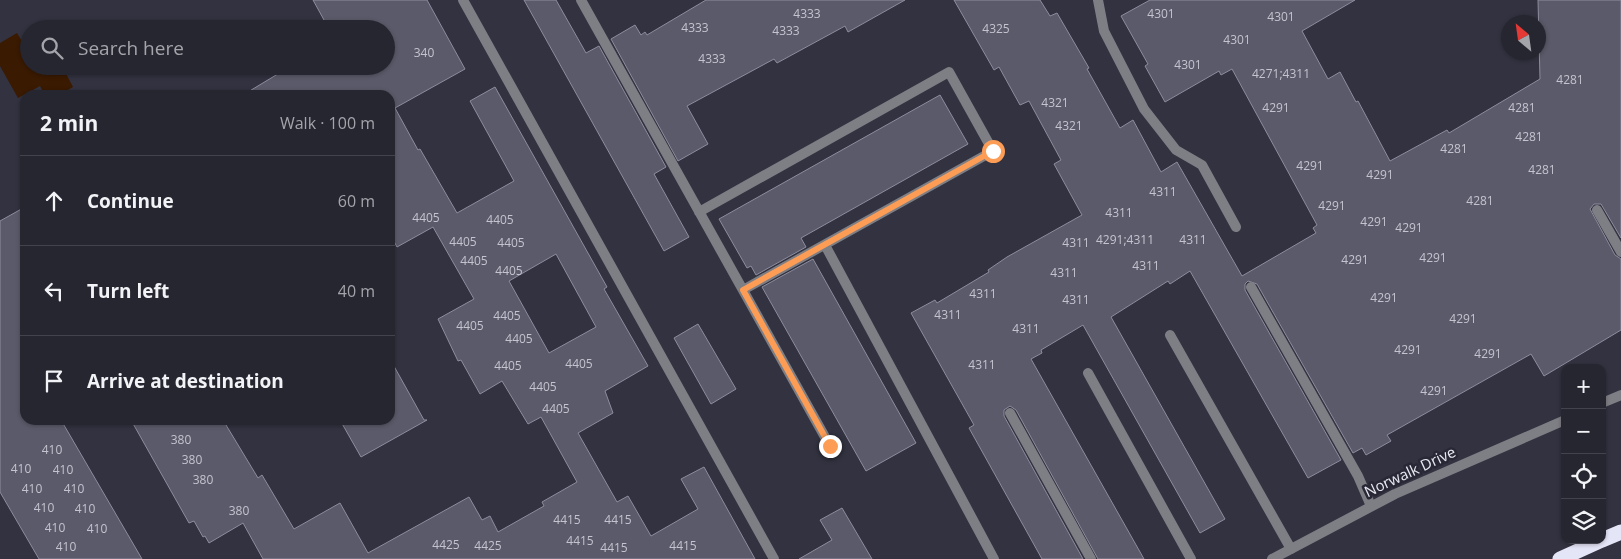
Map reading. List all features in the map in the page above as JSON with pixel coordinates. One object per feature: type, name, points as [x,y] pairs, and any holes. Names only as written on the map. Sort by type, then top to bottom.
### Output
[{"type":"highway","points":[[1606,538],[1621,532]]},
{"type":"highway","points":[[1560,559],[1593,544]]},
{"type":"street","points":[[463,0],[774,559]]},
{"type":"street","points":[[581,0],[830,446]]},
{"type":"street","points":[[1098,0],[1104,31],[1144,109],[1176,150],[1202,165],[1236,227]]},
{"type":"street","points":[[699,212],[948,72],[993,151],[743,290]]},
{"type":"street","points":[[1598,210],[1621,252]]},
{"type":"street","points":[[825,244],[994,559]]},
{"type":"street","points":[[1251,286],[1358,476],[1371,506]]},
{"type":"street","points":[[1170,335],[1291,549]]},
{"type":"street","points":[[1088,373],[1191,559]]},
{"type":"street","points":[[1606,401],[1621,395]]},
{"type":"street","points":[[1010,413],[1091,559]]},
{"type":"street","name":"Norwalk Drive","points":[[1272,559],[1395,494],[1561,422]]},
{"type":"shaded area","points":[[17,33],[20,38],[20,75],[67,75],[73,87],[68,90],[42,90],[40,86],[33,90],[20,90],[20,97],[18,98],[0,66],[0,43]]},
{"type":"building","points":[[313,0],[427,0],[465,69],[395,108],[395,90],[251,90],[276,75],[395,75],[395,20],[324,20]]},
{"type":"building","points":[[524,0],[556,0],[586,53],[599,46],[666,167],[654,174],[689,237],[664,251]]},
{"type":"building","points":[[706,0],[905,0],[848,32],[845,26],[777,63],[774,59],[687,106],[708,144],[678,161],[611,39],[635,25],[641,35],[645,32],[647,35]]},
{"type":"building","points":[[954,0],[1040,0],[1050,16],[1057,13],[1089,68],[1087,69],[1120,128],[1133,120],[1161,172],[1177,162],[1242,276],[1316,233],[1313,228],[1317,225],[1232,69],[1221,75],[1219,71],[1165,102],[1145,66],[1148,64],[1121,16],[1150,0],[1355,0],[1302,31],[1328,79],[1340,72],[1390,161],[1447,130],[1449,133],[1540,79],[1540,60],[1546,60],[1546,15],[1538,15],[1538,0],[1621,0],[1621,238],[1601,204],[1594,204],[1590,209],[1615,255],[1621,259],[1621,330],[1564,364],[1561,364],[1561,366],[1544,376],[1531,354],[1387,435],[1391,441],[1366,455],[1362,448],[1353,453],[1257,284],[1248,281],[1245,284],[1245,290],[1341,460],[1308,478],[1190,271],[1170,284],[1168,281],[1111,317],[1225,519],[1200,533],[1083,325],[1041,350],[1042,353],[1031,359],[1144,559],[1098,559],[1016,410],[1010,406],[1004,410],[1004,416],[1083,559],[1042,559],[969,428],[974,425],[911,313],[935,300],[937,303],[989,272],[988,270],[1007,257],[1082,215],[1054,164],[1061,160],[1029,101],[1020,105],[999,67],[994,70]]},
{"type":"building","points":[[495,87],[607,287],[604,289],[648,366],[605,391],[613,413],[578,433],[617,502],[628,496],[651,536],[698,509],[681,479],[704,467],[755,559],[263,559],[243,523],[209,543],[205,536],[203,537],[194,521],[189,523],[134,425],[226,425],[258,478],[262,475],[294,529],[340,503],[368,553],[469,497],[482,520],[490,516],[498,532],[544,506],[542,502],[577,482],[541,417],[528,424],[502,381],[480,394],[461,360],[458,361],[438,319],[474,299],[433,227],[397,247],[395,243],[395,108],[418,150],[420,149],[457,213],[514,181],[470,101]],"holes":[[[556,254],[596,327],[549,353],[509,281]]]},
{"type":"building","points":[[940,95],[968,144],[801,238],[806,247],[756,275],[751,266],[747,268],[719,219]]},
{"type":"building","points":[[20,210],[20,425],[64,425],[142,559],[39,559],[0,492],[0,221]]},
{"type":"building","points":[[813,259],[916,443],[866,471],[762,287]]},
{"type":"building","points":[[698,324],[736,389],[711,404],[674,338]]},
{"type":"building","points":[[395,368],[424,420],[427,420],[361,457],[343,425],[395,425]]},
{"type":"building","points":[[842,508],[872,559],[799,559],[832,540],[820,520]]},
{"type":"route","points":[[830,446],[743,290],[993,151]]}]
